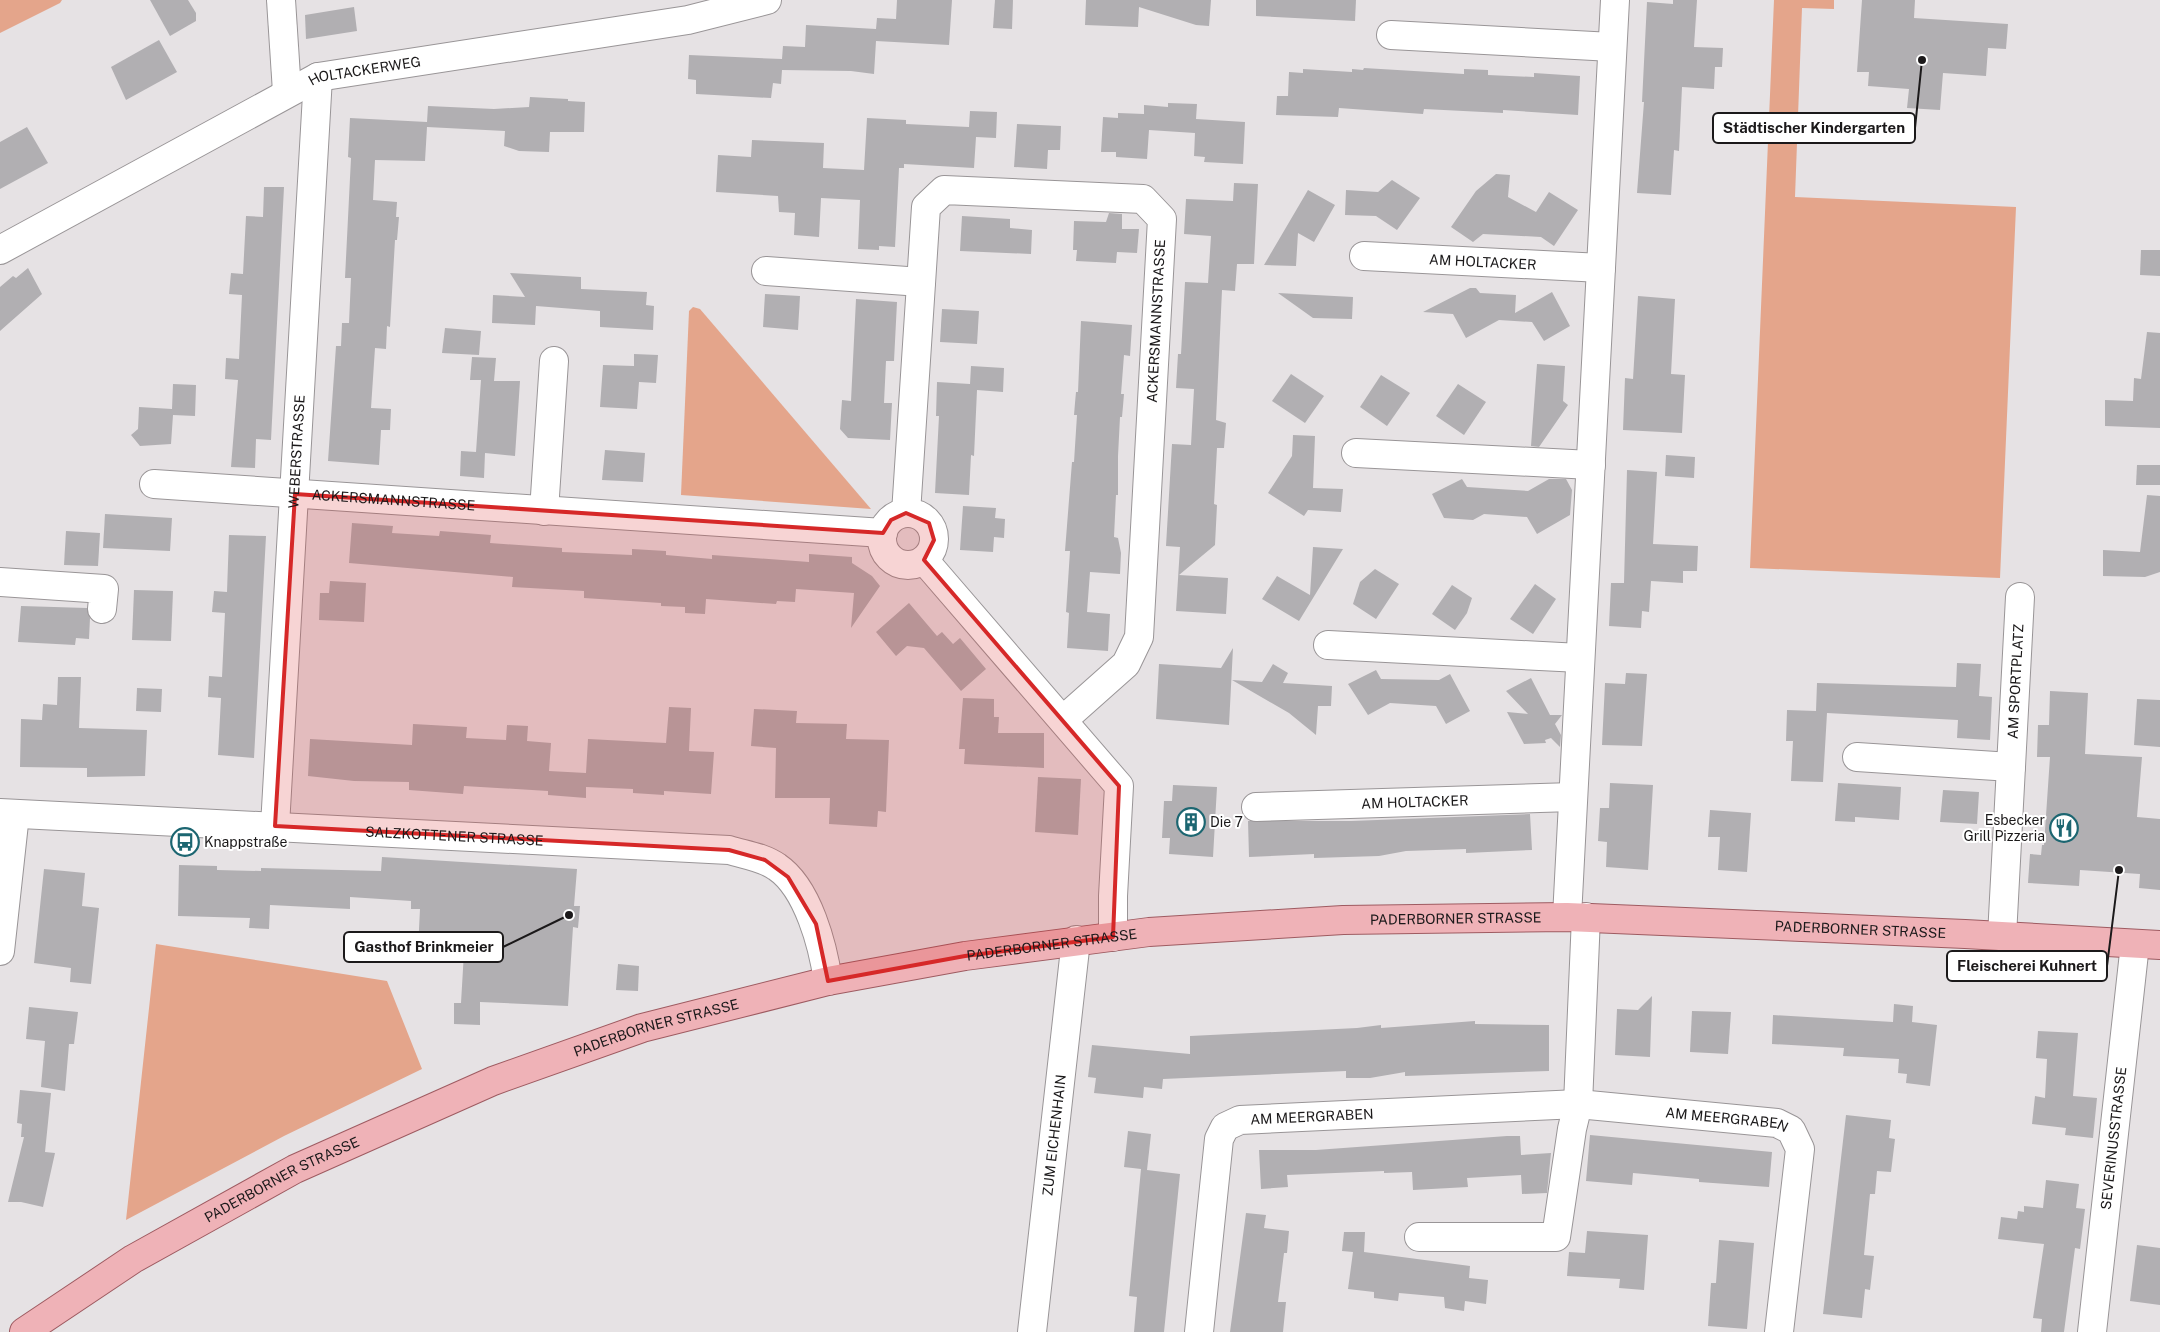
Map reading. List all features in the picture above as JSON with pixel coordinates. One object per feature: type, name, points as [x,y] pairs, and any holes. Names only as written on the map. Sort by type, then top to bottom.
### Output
[{"type":"main road","name":"PADERBORNER STRASSE","points":[[24,1332],[133,1259],[295,1169],[492,1081],[642,1028],[828,981],[965,956],[985,955],[1076,940],[1149,932],[1343,920],[1576,917],[2002,936],[2148,945]]},
{"type":"street","points":[[281,0],[287,92]]},
{"type":"street","name":"HOLTACKERWEG","points":[[0,250],[287,92],[318,77],[688,20],[766,0]]},
{"type":"street","points":[[1419,1237],[1556,1237],[1572,1129],[1578,1104],[1573,797],[1615,0]]},
{"type":"street","points":[[1391,35],[1612,47]]},
{"type":"street","name":"WEBERSTRASSE","points":[[275,826],[318,77]]},
{"type":"street","name":"ACKERSMANNSTRASSE","points":[[906,513],[926,207],[944,190],[1143,199],[1162,219],[1138,637],[1126,664],[1063,720]]},
{"type":"street","name":"AM HOLTACKER","points":[[1364,256],[1601,268]]},
{"type":"street","points":[[766,271],[921,282]]},
{"type":"street","points":[[544,511],[554,362]]},
{"type":"street","points":[[1356,453],[1590,465]]},
{"type":"street","name":"ACKERSMANNSTRASSE","points":[[154,484],[883,534]]},
{"type":"street","points":[[906,513],[917,514],[925,519],[933,531],[932,549],[924,560],[913,564],[898,563],[886,552],[882,542],[883,534],[891,520],[906,513]]},
{"type":"street","points":[[924,560],[1119,786],[1113,896],[1113,936]]},
{"type":"street","points":[[0,582],[104,589],[102,609]]},
{"type":"street","name":"AM SPORTPLATZ","points":[[2002,936],[2020,597]]},
{"type":"street","points":[[1328,645],[1580,658]]},
{"type":"street","points":[[1857,757],[2011,767]]},
{"type":"street","name":"AM HOLTACKER","points":[[1256,807],[1573,797]]},
{"type":"street","points":[[0,951],[8,814]]},
{"type":"street","name":"SALZKOTTENER STRASSE","points":[[8,814],[729,850],[765,860],[788,877],[816,924],[828,981]]},
{"type":"street","name":"ZUM EICHENHAIN","points":[[1032,1332],[1076,940]]},
{"type":"street","name":"SEVERINUSSTRASSE","points":[[2092,1332],[2148,945]]},
{"type":"street","name":"AM MEERGRABEN","points":[[1199,1332],[1219,1139],[1225,1128],[1240,1120],[1578,1104],[1777,1123],[1791,1130],[1800,1149],[1779,1332]]},
{"type":"highlighted area","points":[[295,494],[883,533],[891,520],[906,513],[929,523],[934,540],[924,560],[1119,786],[1113,937],[965,956],[828,981],[816,924],[788,877],[765,860],[729,850],[275,826]]},
{"type":"shaded area","points":[[0,0],[62,0],[60,3],[0,33]]},
{"type":"shaded area","points":[[1774,0],[1834,0],[1834,9],[1802,8],[1795,197],[2016,207],[2000,578],[1750,568]]},
{"type":"shaded area","points":[[693,307],[700,309],[871,509],[681,495],[689,311]]},
{"type":"shaded area","points":[[156,944],[387,981],[422,1069],[284,1136],[126,1220]]},
{"type":"building","points":[[150,0],[188,0],[196,13],[196,21],[170,36]]},
{"type":"building","points":[[897,0],[952,0],[949,45],[876,41],[874,74],[851,71],[782,70],[781,84],[773,83],[771,98],[696,94],[696,80],[688,79],[689,55],[782,59],[783,46],[805,47],[806,25],[876,29],[877,18],[896,19]]},
{"type":"building","points":[[995,0],[1013,0],[1012,29],[993,28]]},
{"type":"building","points":[[1086,0],[1211,0],[1209,26],[1196,25],[1139,7],[1138,27],[1085,25]]},
{"type":"building","points":[[1256,0],[1356,0],[1355,21],[1256,16]]},
{"type":"building","points":[[1673,0],[1697,0],[1694,47],[1723,48],[1722,67],[1715,67],[1714,89],[1682,87],[1679,151],[1674,150],[1671,195],[1637,193],[1644,102],[1642,102],[1647,2],[1673,4]]},
{"type":"building","points":[[1862,0],[1915,0],[1914,18],[2008,24],[2006,49],[1988,48],[1986,76],[1943,73],[1940,110],[1907,108],[1909,89],[1868,86],[1869,72],[1857,72]]},
{"type":"building","points":[[354,7],[357,31],[306,39],[305,15]]},
{"type":"building","points":[[159,40],[177,72],[126,100],[111,67]]},
{"type":"building","points":[[1364,68],[1464,74],[1464,69],[1488,70],[1488,75],[1534,77],[1534,73],[1580,76],[1578,115],[1503,110],[1503,113],[1424,109],[1423,114],[1339,108],[1338,117],[1276,115],[1277,96],[1288,96],[1289,72],[1303,73],[1303,69],[1352,72],[1352,69],[1363,70]]},
{"type":"building","points":[[530,97],[585,102],[584,132],[550,132],[549,152],[519,151],[504,146],[505,131],[427,127],[425,161],[375,160],[373,200],[397,202],[396,217],[399,217],[397,240],[395,240],[390,327],[387,326],[386,349],[375,348],[371,408],[391,409],[390,430],[381,430],[379,465],[328,461],[336,346],[341,346],[342,323],[349,323],[351,278],[345,278],[351,158],[348,157],[350,118],[427,122],[428,106],[494,109],[529,107]]},
{"type":"building","points":[[1168,103],[1197,104],[1196,119],[1245,122],[1243,164],[1204,162],[1205,157],[1194,156],[1195,133],[1149,130],[1147,159],[1116,157],[1116,152],[1101,152],[1103,117],[1118,118],[1118,113],[1144,114],[1144,105],[1168,107]]},
{"type":"building","points":[[970,111],[997,112],[996,138],[976,137],[974,168],[904,164],[904,168],[899,168],[895,247],[879,246],[879,250],[858,249],[860,200],[821,198],[819,237],[794,235],[795,213],[779,212],[778,196],[716,192],[718,155],[751,157],[752,140],[824,143],[823,168],[864,170],[867,118],[906,120],[906,124],[969,127]]},
{"type":"building","points":[[1017,124],[1061,126],[1060,150],[1048,150],[1047,169],[1014,167]]},
{"type":"building","points":[[27,127],[48,163],[0,189],[0,142]]},
{"type":"building","points":[[1496,174],[1510,175],[1508,197],[1536,212],[1549,192],[1578,210],[1554,246],[1541,237],[1483,234],[1473,242],[1451,227],[1476,191]]},
{"type":"building","points":[[1392,180],[1420,198],[1397,230],[1376,216],[1345,215],[1346,190],[1378,192]]},
{"type":"building","points":[[1234,183],[1258,184],[1254,264],[1237,264],[1235,291],[1222,290],[1216,420],[1226,423],[1224,448],[1217,448],[1214,504],[1217,505],[1215,545],[1179,575],[1228,578],[1226,614],[1176,611],[1180,547],[1166,546],[1172,444],[1191,445],[1194,389],[1176,388],[1178,354],[1181,354],[1185,282],[1208,283],[1211,236],[1184,234],[1186,199],[1233,201]]},
{"type":"building","points":[[264,187],[284,187],[271,440],[256,439],[255,468],[231,467],[238,380],[225,379],[226,358],[239,359],[242,295],[229,294],[231,273],[243,274],[246,216],[263,217]]},
{"type":"building","points":[[1308,190],[1335,205],[1314,242],[1298,233],[1296,266],[1264,265]]},
{"type":"building","points":[[1109,213],[1122,214],[1122,229],[1139,229],[1137,253],[1117,252],[1116,263],[1076,261],[1077,250],[1073,250],[1074,221],[1106,222]]},
{"type":"building","points":[[962,216],[1010,219],[1010,228],[1032,230],[1031,254],[960,251]]},
{"type":"building","points":[[2141,250],[2160,250],[2160,276],[2140,275]]},
{"type":"building","points":[[28,268],[42,294],[0,331],[0,287],[13,276],[16,278]]},
{"type":"building","points":[[510,273],[581,277],[581,289],[647,292],[646,305],[654,306],[653,330],[600,327],[600,311],[536,306],[535,325],[492,323],[493,295],[525,297]]},
{"type":"building","points":[[1470,288],[1476,288],[1480,293],[1516,295],[1515,313],[1552,292],[1570,326],[1544,341],[1532,322],[1499,320],[1466,338],[1453,314],[1423,312]]},
{"type":"building","points":[[1278,293],[1353,297],[1352,319],[1313,318]]},
{"type":"building","points":[[765,294],[800,296],[798,330],[763,327]]},
{"type":"building","points":[[1638,296],[1675,299],[1671,374],[1685,375],[1682,433],[1623,430],[1625,378],[1633,379]]},
{"type":"building","points":[[856,299],[897,302],[894,361],[886,361],[884,403],[892,403],[890,440],[848,438],[840,429],[842,400],[851,401]]},
{"type":"building","points":[[942,309],[979,311],[977,344],[940,342]]},
{"type":"building","points":[[1081,321],[1132,325],[1130,356],[1124,355],[1121,394],[1124,394],[1122,417],[1120,417],[1118,495],[1116,495],[1114,537],[1118,538],[1121,553],[1120,574],[1090,572],[1087,612],[1110,614],[1108,651],[1067,648],[1069,613],[1066,612],[1070,551],[1065,551],[1072,462],[1074,462],[1077,415],[1074,415],[1076,392],[1078,392]]},
{"type":"building","points":[[445,328],[481,331],[479,355],[442,353]]},
{"type":"building","points":[[2147,332],[2160,333],[2160,428],[2105,426],[2105,400],[2133,401],[2134,378],[2141,379]]},
{"type":"building","points":[[634,354],[658,355],[656,383],[639,382],[637,409],[600,407],[603,365],[634,366]]},
{"type":"building","points":[[472,357],[496,358],[494,381],[520,381],[515,456],[485,453],[484,478],[460,476],[461,451],[476,452],[481,380],[470,380]]},
{"type":"building","points":[[1537,364],[1565,366],[1563,401],[1568,405],[1539,447],[1531,446]]},
{"type":"building","points":[[971,366],[1004,368],[1003,392],[977,390],[974,456],[971,455],[969,495],[935,493],[939,416],[936,416],[937,382],[970,384]]},
{"type":"building","points":[[1291,374],[1324,396],[1305,423],[1272,401]]},
{"type":"building","points":[[1381,375],[1410,393],[1387,426],[1360,407]]},
{"type":"building","points":[[173,384],[196,385],[195,416],[173,415],[171,444],[140,446],[131,435],[138,429],[139,407],[172,409]]},
{"type":"building","points":[[1458,384],[1486,402],[1464,435],[1436,416]]},
{"type":"building","points":[[1293,435],[1315,436],[1313,488],[1343,489],[1341,512],[1308,510],[1304,516],[1268,493],[1292,456]]},
{"type":"building","points":[[605,450],[645,453],[643,482],[602,480]]},
{"type":"building","points":[[1666,455],[1695,457],[1694,478],[1665,476]]},
{"type":"building","points":[[2137,465],[2160,465],[2160,485],[2136,485]]},
{"type":"building","points":[[1627,470],[1657,472],[1653,544],[1698,546],[1697,571],[1683,571],[1683,583],[1651,581],[1649,612],[1642,611],[1641,628],[1609,626],[1611,583],[1624,583]]},
{"type":"building","points":[[1462,479],[1467,487],[1528,491],[1549,479],[1566,479],[1572,490],[1570,515],[1537,534],[1527,517],[1484,514],[1473,520],[1444,518],[1432,494]]},
{"type":"building","points":[[2147,495],[2160,496],[2160,572],[2145,577],[2103,576],[2103,550],[2140,552]]},
{"type":"building","points":[[963,506],[996,508],[995,518],[1005,519],[1004,538],[994,537],[993,552],[960,550]]},
{"type":"building","points":[[105,514],[172,518],[170,551],[103,548]]},
{"type":"building","points":[[352,523],[393,526],[392,533],[439,536],[440,531],[491,535],[490,543],[562,548],[562,552],[632,555],[632,549],[666,551],[666,555],[712,559],[712,555],[809,562],[809,554],[852,557],[852,563],[872,576],[880,586],[851,628],[854,593],[796,589],[795,602],[777,601],[776,604],[706,599],[705,614],[685,613],[685,607],[661,606],[661,603],[584,598],[584,591],[512,587],[513,577],[349,563]]},
{"type":"building","points":[[66,531],[100,533],[98,566],[64,565]]},
{"type":"building","points":[[229,535],[266,536],[254,758],[218,755],[221,698],[208,697],[209,676],[222,677],[225,613],[212,612],[214,591],[227,592]]},
{"type":"building","points":[[1313,547],[1343,549],[1299,621],[1262,599],[1277,576],[1310,595]]},
{"type":"building","points":[[1375,569],[1399,584],[1376,619],[1353,604],[1360,582]]},
{"type":"building","points":[[330,581],[366,583],[364,622],[319,620],[320,593],[329,593]]},
{"type":"building","points":[[1535,584],[1556,599],[1533,634],[1510,619]]},
{"type":"building","points":[[1452,585],[1472,598],[1467,613],[1455,630],[1432,614]]},
{"type":"building","points":[[134,590],[173,591],[171,641],[132,640]]},
{"type":"building","points":[[909,603],[937,636],[942,632],[953,644],[960,638],[986,669],[961,691],[924,648],[907,646],[896,656],[876,632]]},
{"type":"building","points":[[21,606],[87,608],[90,618],[89,639],[76,638],[75,645],[18,642]]},
{"type":"building","points":[[1233,648],[1229,725],[1156,719],[1159,664],[1221,668]]},
{"type":"building","points":[[1957,663],[1981,664],[1979,696],[1992,697],[1990,740],[1957,738],[1958,720],[1827,713],[1823,782],[1791,781],[1793,741],[1786,741],[1787,710],[1816,711],[1817,683],[1956,687]]},
{"type":"building","points":[[1273,664],[1288,673],[1283,683],[1332,686],[1331,706],[1318,706],[1316,735],[1289,713],[1232,680],[1262,682]]},
{"type":"building","points":[[1376,670],[1381,679],[1439,680],[1450,674],[1470,711],[1446,724],[1436,706],[1390,703],[1368,715],[1348,684]]},
{"type":"building","points":[[1626,673],[1647,674],[1642,746],[1602,745],[1605,683],[1625,684]]},
{"type":"building","points":[[58,677],[81,677],[79,728],[147,730],[145,776],[87,777],[87,768],[20,767],[21,719],[42,720],[43,704],[57,705]]},
{"type":"building","points":[[1531,678],[1550,715],[1562,715],[1555,724],[1561,735],[1560,747],[1551,738],[1545,740],[1546,743],[1524,744],[1507,712],[1528,714],[1506,691]]},
{"type":"building","points":[[137,688],[162,689],[161,712],[136,711]]},
{"type":"building","points":[[2050,691],[2088,693],[2085,754],[2142,757],[2137,817],[2160,819],[2160,890],[2139,888],[2140,874],[2080,870],[2079,886],[2028,883],[2030,854],[2041,855],[2042,845],[2044,845],[2050,757],[2037,757],[2038,725],[2049,725]]},
{"type":"building","points":[[963,698],[994,699],[994,717],[999,717],[998,733],[1044,733],[1044,768],[964,764],[965,749],[959,749]]},
{"type":"building","points":[[2137,699],[2160,700],[2160,747],[2134,745]]},
{"type":"building","points":[[669,707],[691,708],[689,751],[714,752],[711,794],[664,791],[664,795],[633,793],[633,789],[586,787],[586,798],[548,795],[548,791],[464,786],[463,794],[409,790],[409,782],[354,781],[308,776],[310,739],[412,745],[413,724],[467,727],[466,738],[506,740],[507,725],[528,726],[527,741],[551,743],[549,771],[586,773],[588,739],[666,743]]},
{"type":"building","points":[[754,709],[797,711],[796,723],[847,724],[846,739],[889,740],[886,812],[878,811],[877,827],[829,824],[830,798],[775,798],[776,748],[751,746]]},
{"type":"building","points":[[1038,777],[1081,779],[1078,835],[1035,832]]},
{"type":"building","points":[[1610,783],[1653,785],[1648,870],[1606,867],[1607,842],[1598,841],[1600,808],[1609,808]]},
{"type":"building","points":[[1838,783],[1901,787],[1899,820],[1855,817],[1855,822],[1835,821]]},
{"type":"building","name":"Die 7","points":[[1173,785],[1217,787],[1213,857],[1169,854],[1170,838],[1162,838],[1164,801],[1172,801]]},
{"type":"building","points":[[1943,790],[1979,792],[1977,824],[1940,822]]},
{"type":"building","points":[[1710,810],[1751,813],[1747,872],[1718,870],[1720,837],[1708,837]]},
{"type":"building","points":[[1530,814],[1532,850],[1466,853],[1466,849],[1406,851],[1379,856],[1314,858],[1314,854],[1249,857],[1248,821],[1351,821]]},
{"type":"building","points":[[382,857],[577,869],[574,906],[580,906],[578,928],[573,927],[568,1006],[480,1002],[480,1025],[454,1024],[454,1003],[461,1003],[464,952],[418,949],[420,909],[411,909],[411,901],[350,897],[350,909],[270,905],[269,929],[249,928],[250,918],[178,916],[179,865],[217,866],[217,870],[261,871],[261,868],[381,871]]},
{"type":"building","points":[[44,869],[85,873],[82,906],[99,908],[91,984],[70,982],[71,968],[34,963]]},
{"type":"building","points":[[618,964],[639,966],[638,991],[616,990]]},
{"type":"building","points":[[1652,996],[1650,1057],[1615,1055],[1617,1009],[1638,1010]]},
{"type":"building","points":[[1894,1004],[1913,1006],[1912,1022],[1937,1025],[1930,1086],[1906,1083],[1907,1074],[1898,1073],[1899,1059],[1843,1056],[1844,1048],[1772,1044],[1773,1015],[1893,1022]]},
{"type":"building","points":[[29,1007],[78,1012],[74,1044],[69,1044],[65,1091],[41,1087],[45,1041],[26,1039]]},
{"type":"building","points":[[1692,1011],[1731,1012],[1728,1054],[1690,1052]]},
{"type":"building","points":[[1475,1021],[1475,1024],[1549,1025],[1549,1071],[1405,1076],[1405,1072],[1370,1078],[1346,1078],[1346,1071],[1163,1079],[1162,1089],[1144,1087],[1143,1098],[1094,1093],[1096,1078],[1088,1077],[1092,1045],[1190,1054],[1190,1036],[1357,1028],[1381,1025],[1381,1028]]},
{"type":"building","points":[[2038,1031],[2078,1033],[2073,1096],[2097,1098],[2093,1138],[2065,1135],[2066,1128],[2032,1124],[2035,1096],[2045,1098],[2047,1059],[2036,1058]]},
{"type":"building","points":[[20,1090],[51,1093],[45,1152],[55,1153],[43,1207],[21,1202],[8,1202],[24,1137],[21,1137],[22,1124],[17,1123]]},
{"type":"building","points":[[1846,1115],[1891,1120],[1889,1138],[1895,1139],[1891,1172],[1877,1171],[1875,1194],[1870,1194],[1864,1255],[1874,1256],[1870,1290],[1865,1289],[1862,1318],[1823,1314]]},
{"type":"building","points":[[1128,1131],[1151,1134],[1147,1170],[1180,1174],[1164,1332],[1134,1332],[1137,1297],[1129,1296],[1141,1169],[1124,1167]]},
{"type":"building","points":[[1590,1135],[1772,1152],[1769,1187],[1699,1182],[1699,1179],[1633,1173],[1632,1185],[1586,1181]]},
{"type":"building","points":[[1520,1136],[1521,1155],[1551,1153],[1547,1193],[1522,1194],[1521,1175],[1467,1178],[1468,1187],[1413,1190],[1412,1172],[1384,1173],[1384,1171],[1287,1175],[1288,1187],[1261,1189],[1259,1150],[1316,1150]]},
{"type":"building","points":[[2046,1180],[2079,1184],[2076,1208],[2085,1209],[2080,1249],[2075,1248],[2064,1332],[2041,1332],[2042,1319],[2033,1318],[2044,1244],[1998,1239],[2001,1217],[2017,1219],[2018,1211],[2024,1212],[2024,1206],[2043,1208]]},
{"type":"building","points":[[1246,1213],[1266,1215],[1264,1228],[1289,1231],[1287,1253],[1284,1253],[1278,1302],[1286,1302],[1283,1332],[1230,1332]]},
{"type":"building","points":[[1587,1231],[1648,1235],[1644,1290],[1619,1288],[1620,1279],[1567,1276],[1569,1252],[1585,1253]]},
{"type":"building","points":[[1344,1232],[1365,1232],[1364,1252],[1470,1266],[1469,1278],[1488,1280],[1486,1304],[1465,1301],[1464,1311],[1445,1308],[1444,1297],[1399,1293],[1398,1301],[1374,1298],[1374,1292],[1348,1289],[1353,1252],[1342,1251]]},
{"type":"building","points":[[1719,1240],[1754,1243],[1747,1329],[1708,1326],[1711,1283],[1716,1283]]},
{"type":"building","points":[[2137,1245],[2160,1248],[2160,1305],[2130,1301]]},
{"type":"place","name":"Städtischer Kindergarten","points":[[1922,60]]},
{"type":"place","name":"Die 7","points":[[1191,822]]},
{"type":"place","name":"Esbecker Grill Pizzeria","points":[[2064,828]]},
{"type":"place","name":"Knappstraße","points":[[185,842]]},
{"type":"place","name":"Fleischerei Kuhnert","points":[[2119,870]]},
{"type":"place","name":"Gasthof Brinkmeier","points":[[569,915]]}]
